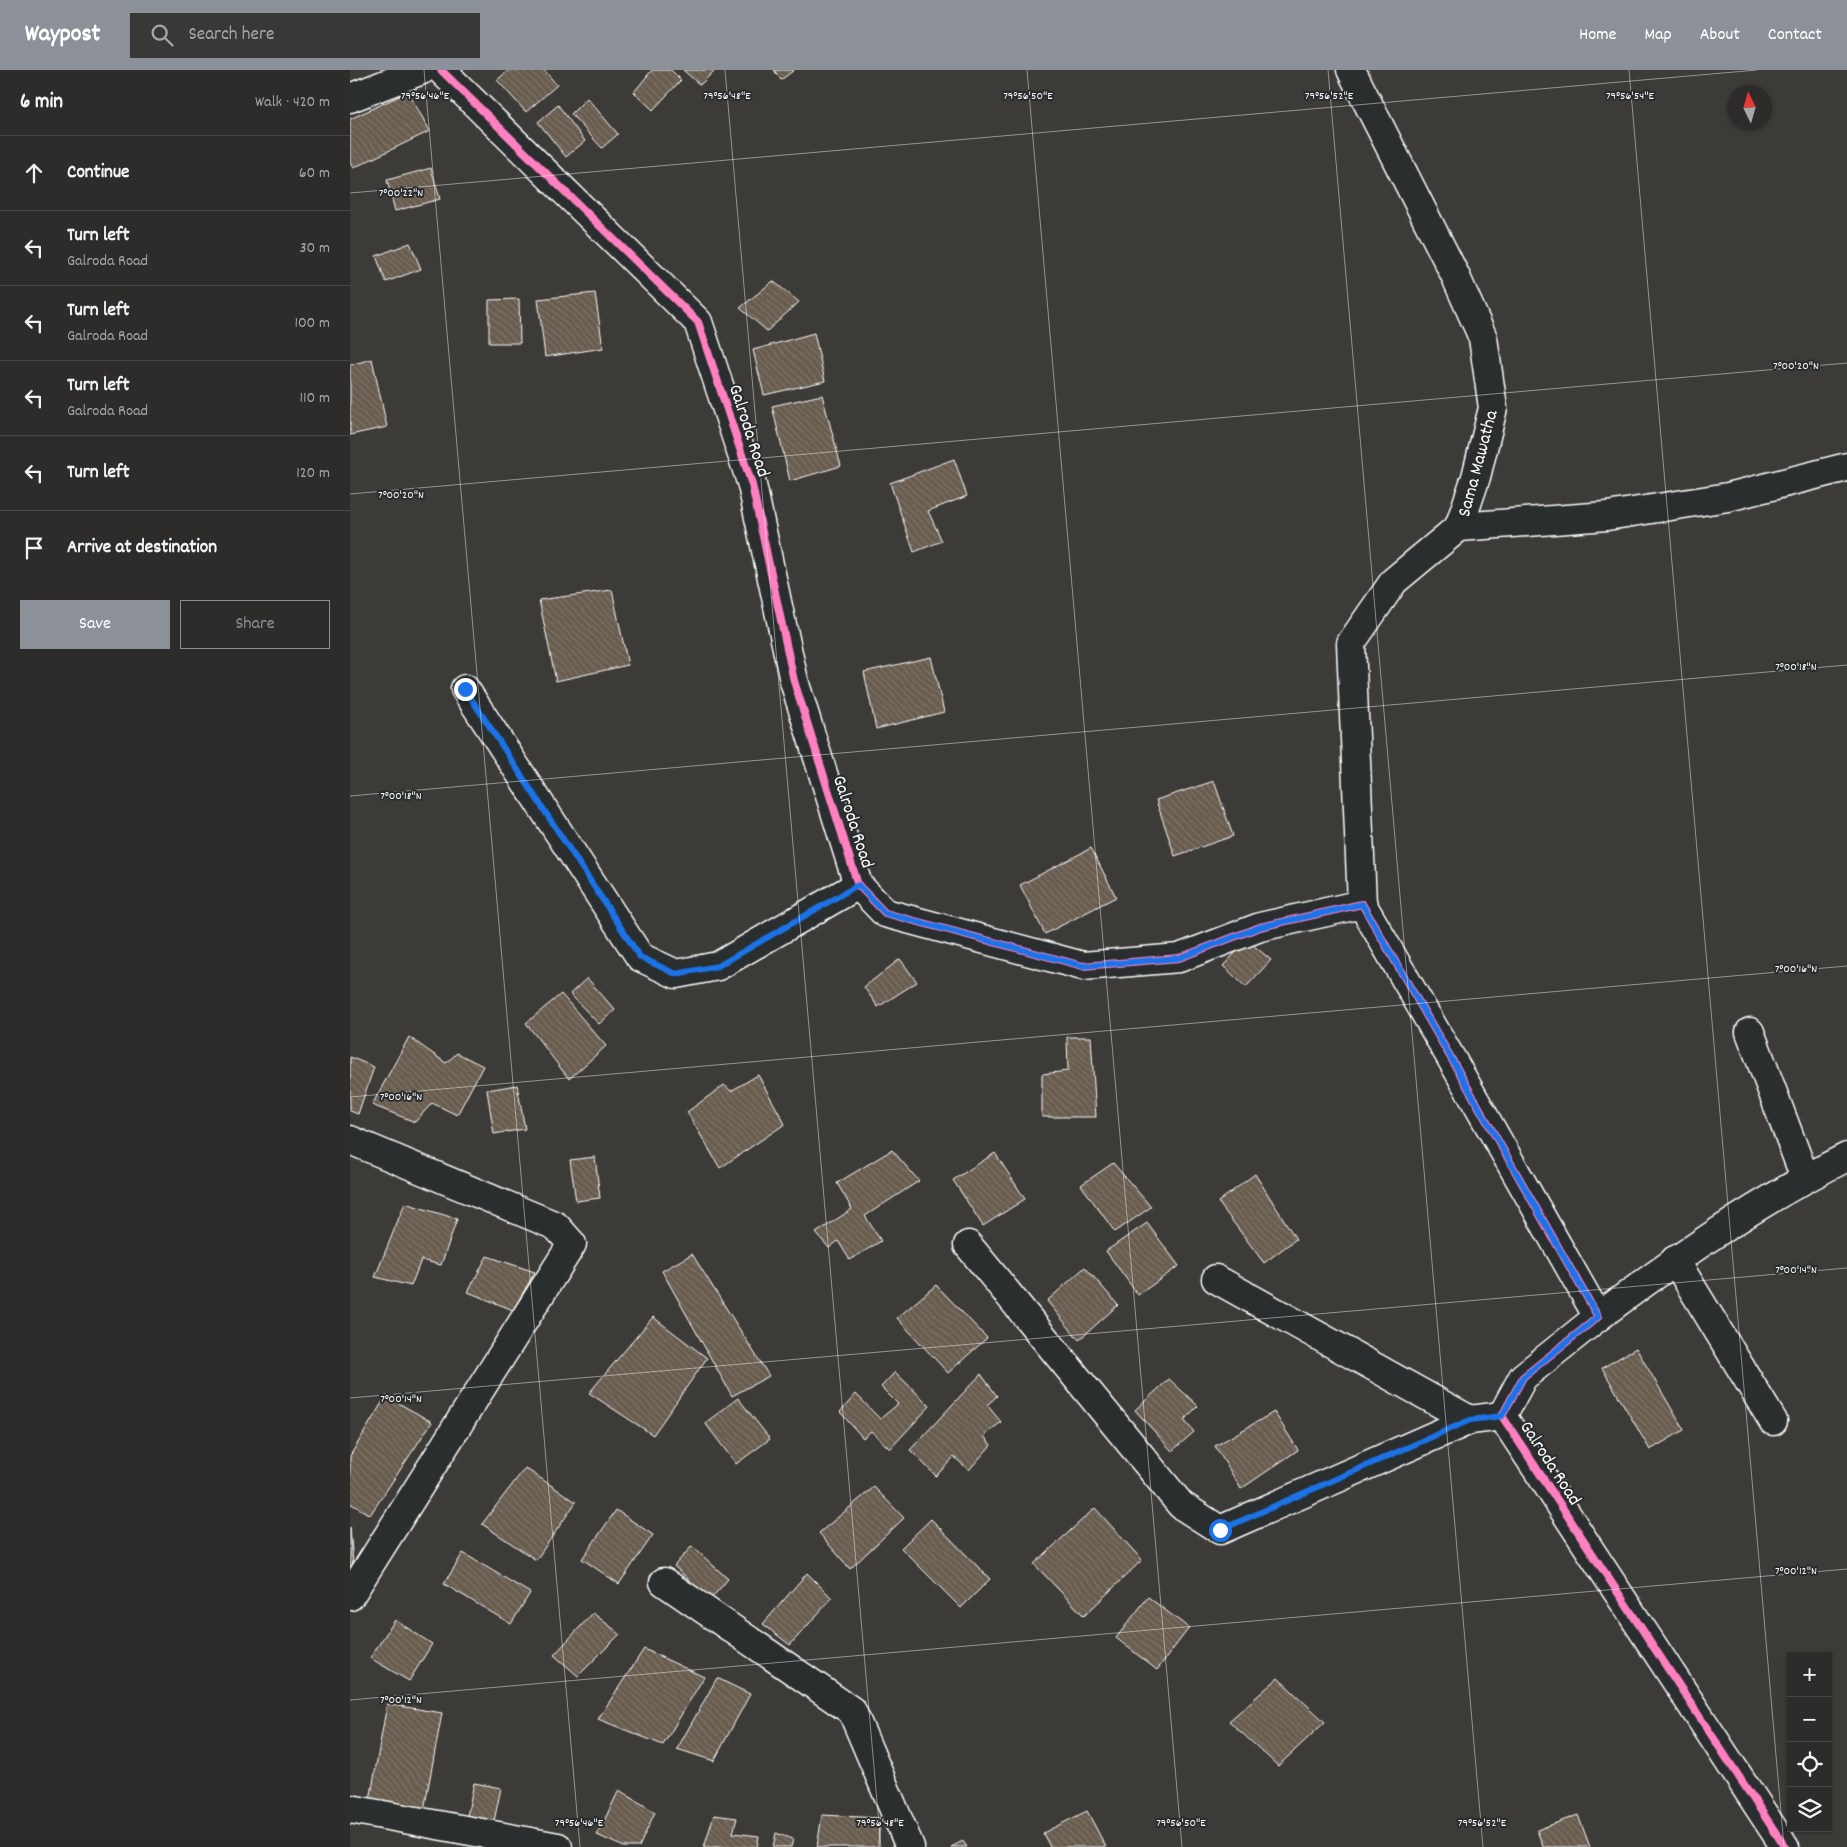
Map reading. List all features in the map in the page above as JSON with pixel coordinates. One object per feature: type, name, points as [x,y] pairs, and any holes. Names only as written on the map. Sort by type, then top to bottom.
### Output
[{"type":"street","points":[[350,98],[422,70]]},
{"type":"street","name":"Galroda Road","points":[[441,70],[698,322],[752,485],[794,681],[858,885],[885,913],[1083,966],[1179,958],[1260,927],[1362,904]]},
{"type":"street","name":"Sama Mawatha","points":[[1351,70],[1455,276],[1483,338],[1493,408],[1476,477],[1459,527],[1394,581],[1351,643],[1362,904]]},
{"type":"street","points":[[1459,527],[1607,516],[1728,497],[1847,467]]},
{"type":"street","points":[[465,689],[640,957],[676,974],[718,966],[858,885]]},
{"type":"street","points":[[1362,904],[1598,1317]]},
{"type":"street","points":[[1750,1032],[1804,1178]]},
{"type":"street","points":[[350,1140],[556,1226],[572,1244],[350,1596]]},
{"type":"street","name":"Galroda Road","points":[[1785,1847],[1502,1416],[1523,1377],[1598,1317],[1675,1260],[1804,1178],[1847,1157]]},
{"type":"street","points":[[968,1244],[1181,1505],[1220,1530],[1470,1420],[1502,1416]]},
{"type":"street","points":[[1675,1260],[1773,1422]]},
{"type":"street","points":[[1216,1279],[1470,1420]]},
{"type":"street","points":[[664,1582],[852,1711],[910,1847]]},
{"type":"street","points":[[350,1809],[558,1847]]},
{"type":"building","points":[[509,70],[544,70],[557,85],[526,112],[497,80]]},
{"type":"building","points":[[652,70],[671,70],[681,80],[653,110],[634,92]]},
{"type":"building","points":[[683,70],[715,70],[700,85]]},
{"type":"building","points":[[774,70],[794,70],[781,80]]},
{"type":"building","points":[[408,92],[430,131],[353,168],[350,163],[350,119]]},
{"type":"building","points":[[587,98],[618,134],[602,148],[571,114]]},
{"type":"building","points":[[558,105],[585,141],[566,157],[538,122]]},
{"type":"building","points":[[431,168],[440,199],[395,211],[387,180]]},
{"type":"building","points":[[410,243],[421,269],[386,282],[376,256]]},
{"type":"building","points":[[773,281],[799,302],[767,331],[740,308]]},
{"type":"building","points":[[595,293],[603,348],[545,357],[538,299]]},
{"type":"building","points":[[519,299],[520,343],[489,343],[489,300]]},
{"type":"building","points":[[814,333],[825,381],[764,395],[753,350]]},
{"type":"building","points":[[372,359],[387,427],[350,435],[350,365]]},
{"type":"building","points":[[822,395],[841,466],[790,481],[772,406]]},
{"type":"building","points":[[954,459],[967,496],[928,511],[942,541],[914,552],[890,483]]},
{"type":"building","points":[[612,590],[628,665],[556,681],[539,600]]},
{"type":"building","points":[[931,657],[944,712],[876,729],[864,672]]},
{"type":"building","points":[[1214,781],[1233,836],[1175,856],[1156,800]]},
{"type":"building","points":[[1091,848],[1116,897],[1045,934],[1020,885]]},
{"type":"building","points":[[1247,940],[1271,960],[1246,987],[1223,966]]},
{"type":"building","points":[[900,959],[917,982],[878,1007],[864,987]]},
{"type":"building","points":[[587,978],[615,1010],[599,1024],[570,994]]},
{"type":"building","points":[[561,994],[606,1046],[569,1079],[526,1023]]},
{"type":"building","points":[[409,1037],[446,1063],[457,1053],[483,1066],[457,1115],[432,1103],[415,1122],[372,1105]]},
{"type":"building","points":[[1067,1037],[1091,1037],[1096,1117],[1042,1117],[1042,1074],[1068,1071]]},
{"type":"building","points":[[350,1057],[374,1067],[358,1114],[350,1111]]},
{"type":"building","points":[[758,1075],[785,1124],[720,1168],[687,1112],[724,1085],[731,1091]]},
{"type":"building","points":[[517,1085],[525,1129],[494,1134],[487,1090]]},
{"type":"building","points":[[892,1150],[919,1181],[865,1216],[881,1241],[850,1260],[838,1241],[829,1248],[816,1233],[852,1209],[837,1183]]},
{"type":"building","points":[[995,1153],[1025,1199],[983,1226],[953,1180]]},
{"type":"building","points":[[595,1157],[600,1198],[576,1201],[570,1160]]},
{"type":"building","points":[[1113,1163],[1151,1207],[1115,1232],[1081,1185]]},
{"type":"building","points":[[1255,1174],[1296,1239],[1264,1263],[1218,1202]]},
{"type":"building","points":[[405,1203],[457,1219],[441,1265],[421,1260],[411,1286],[375,1277]]},
{"type":"building","points":[[1147,1223],[1179,1266],[1138,1295],[1106,1251]]},
{"type":"building","points":[[692,1254],[769,1376],[732,1396],[662,1271]]},
{"type":"building","points":[[487,1256],[535,1272],[513,1310],[468,1292]]},
{"type":"building","points":[[1085,1267],[1118,1305],[1079,1340],[1047,1301]]},
{"type":"building","points":[[936,1285],[987,1338],[948,1373],[897,1318]]},
{"type":"building","points":[[653,1317],[707,1358],[653,1435],[589,1393]]},
{"type":"building","points":[[1636,1348],[1684,1430],[1650,1450],[1602,1368]]},
{"type":"building","points":[[895,1372],[930,1406],[890,1449],[871,1431],[863,1438],[840,1412],[856,1394],[880,1419],[898,1404],[881,1387]]},
{"type":"building","points":[[981,1374],[997,1396],[987,1405],[1001,1422],[984,1436],[991,1445],[969,1470],[954,1457],[936,1476],[910,1450]]},
{"type":"building","points":[[1169,1379],[1198,1406],[1184,1420],[1194,1432],[1172,1451],[1135,1410]]},
{"type":"building","points":[[386,1396],[432,1422],[370,1515],[350,1503],[350,1456]]},
{"type":"building","points":[[738,1398],[770,1439],[736,1464],[705,1423]]},
{"type":"building","points":[[1274,1412],[1298,1450],[1241,1489],[1215,1446]]},
{"type":"building","points":[[525,1468],[576,1502],[536,1560],[482,1524]]},
{"type":"building","points":[[874,1487],[904,1518],[850,1569],[819,1533]]},
{"type":"building","points":[[1095,1508],[1142,1560],[1084,1616],[1034,1564]]},
{"type":"building","points":[[616,1510],[653,1535],[619,1584],[582,1559]]},
{"type":"building","points":[[931,1519],[990,1579],[961,1608],[901,1548]]},
{"type":"building","points":[[350,1527],[356,1602],[350,1603]]},
{"type":"building","points":[[692,1546],[728,1579],[710,1600],[674,1566]]},
{"type":"building","points":[[463,1553],[530,1593],[511,1624],[444,1584]]},
{"type":"building","points":[[807,1573],[832,1598],[790,1645],[763,1624]]},
{"type":"building","points":[[1148,1597],[1189,1628],[1157,1670],[1116,1638]]},
{"type":"building","points":[[593,1613],[620,1634],[578,1676],[554,1655]]},
{"type":"building","points":[[395,1620],[432,1644],[409,1681],[370,1658]]},
{"type":"building","points":[[644,1649],[704,1677],[663,1745],[598,1719]]},
{"type":"building","points":[[717,1678],[750,1694],[714,1761],[677,1749]]},
{"type":"building","points":[[1278,1678],[1325,1722],[1278,1766],[1229,1721]]},
{"type":"building","points":[[387,1704],[442,1713],[424,1810],[370,1800]]},
{"type":"building","points":[[474,1783],[501,1788],[490,1840],[463,1835]]},
{"type":"building","points":[[619,1790],[655,1812],[639,1847],[624,1847],[597,1835]]},
{"type":"building","points":[[1087,1811],[1106,1847],[1050,1847],[1043,1833]]},
{"type":"building","points":[[714,1815],[737,1818],[733,1833],[759,1836],[757,1847],[704,1847]]},
{"type":"building","points":[[822,1815],[880,1818],[878,1847],[817,1847]]},
{"type":"building","points":[[1578,1815],[1590,1847],[1543,1847],[1537,1830]]},
{"type":"building","points":[[776,1833],[793,1839],[791,1847],[773,1847]]},
{"type":"building","points":[[963,1841],[967,1847],[951,1847]]},
{"type":"cycle path","points":[[441,70],[698,322],[752,485],[794,681],[858,885],[885,913],[1083,966],[1179,958],[1260,927],[1362,904],[1598,1317],[1523,1377],[1502,1416],[1785,1847]]},
{"type":"route","points":[[465,689],[640,957],[676,974],[718,966],[858,885],[885,913],[1083,966],[1179,958],[1260,927],[1362,904],[1598,1317],[1523,1377],[1502,1416],[1470,1420],[1220,1530]]}]
